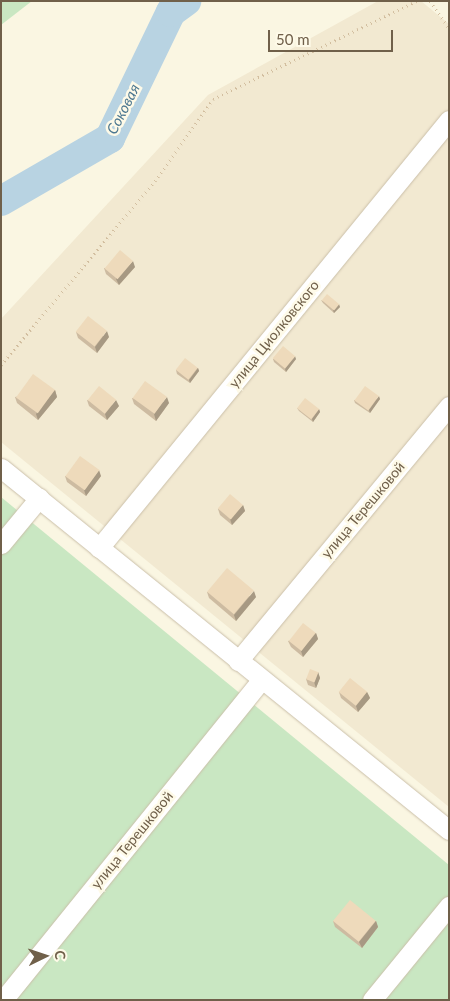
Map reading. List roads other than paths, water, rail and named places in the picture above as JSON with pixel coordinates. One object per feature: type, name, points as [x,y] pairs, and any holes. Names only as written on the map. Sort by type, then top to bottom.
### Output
[{"type":"street","name":"улица Циолковского","points":[[99,548],[449,120]]},
{"type":"street","name":"улица Терешковой","points":[[238,661],[449,406]]},
{"type":"street","points":[[1,468],[449,830]]},
{"type":"street","points":[[1,544],[39,498]]},
{"type":"street","name":"улица Терешковой","points":[[4,1000],[261,680]]},
{"type":"street","points":[[372,1000],[449,906]]},
{"type":"waterway","name":"Соковая","points":[[1,201],[110,138],[171,12],[186,1]]}]
